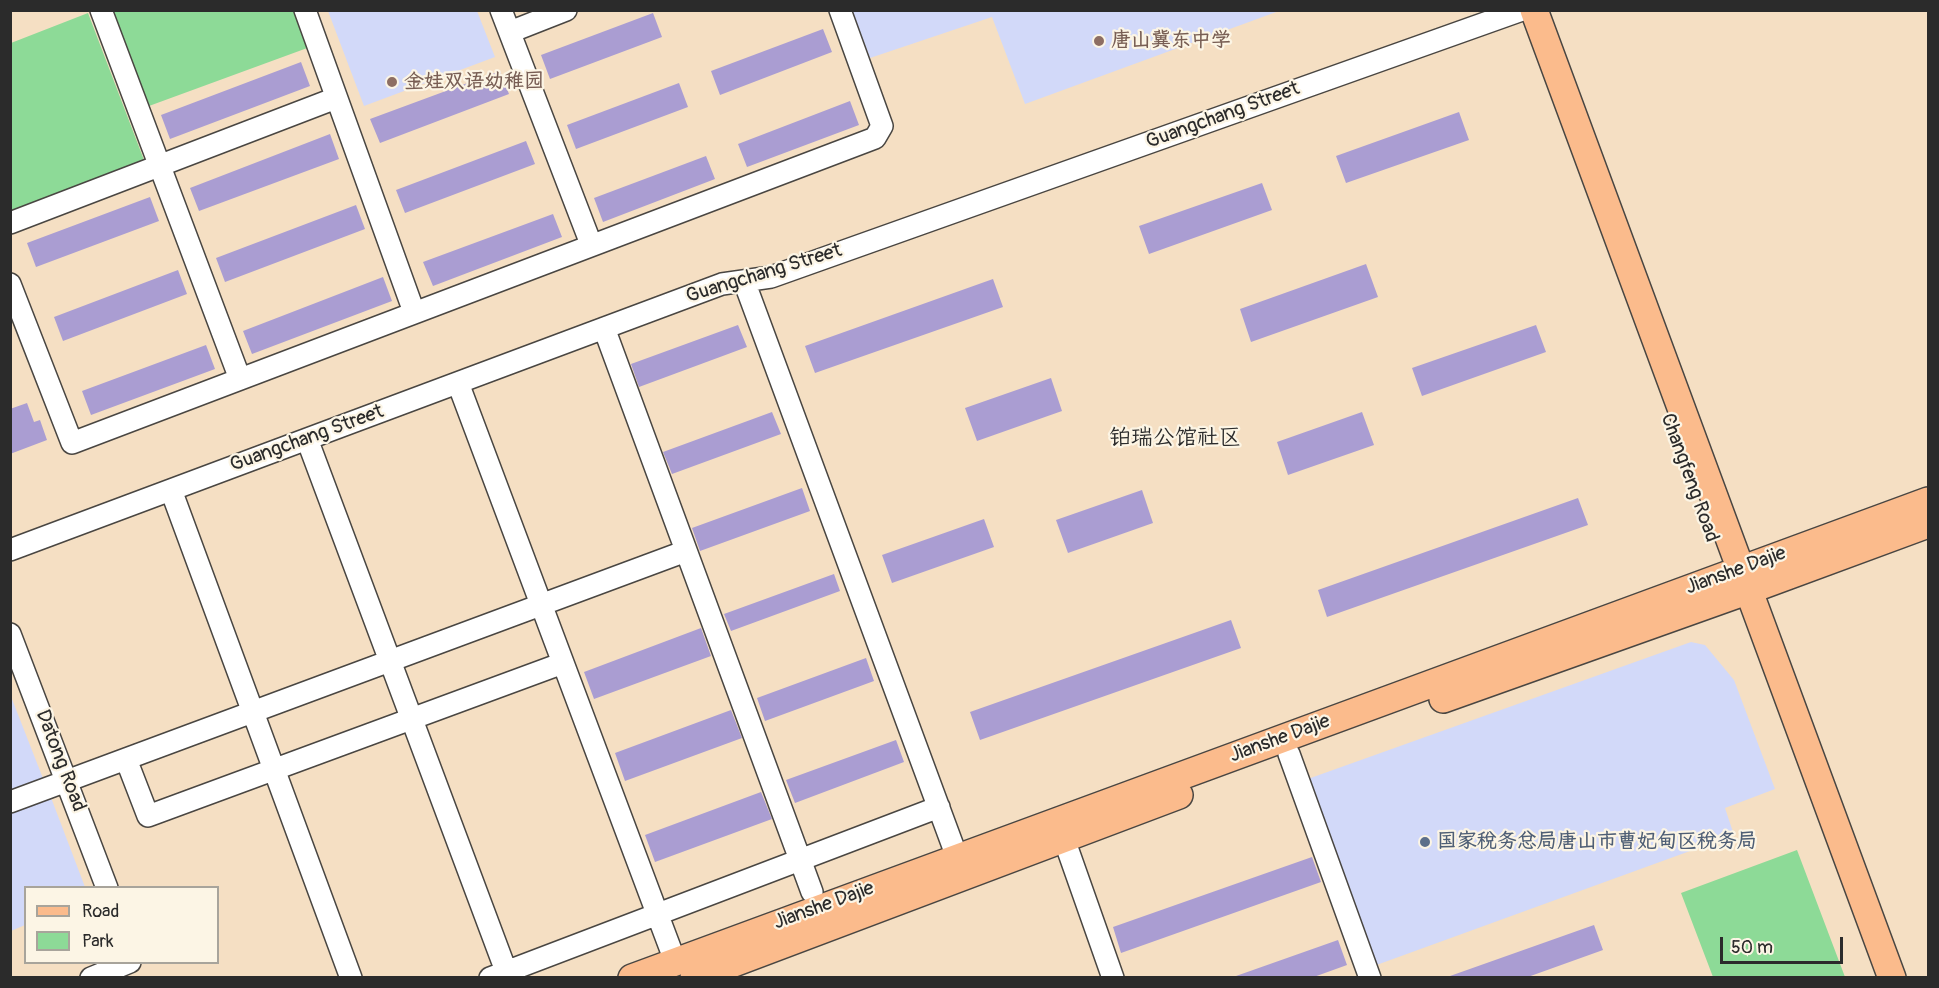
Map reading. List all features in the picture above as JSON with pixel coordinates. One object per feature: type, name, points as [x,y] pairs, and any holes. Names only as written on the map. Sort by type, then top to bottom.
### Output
[{"type":"main road","name":"Changfeng Road","points":[[1523,11],[1737,583],[1875,978]]},
{"type":"main road","name":"Jianshe Dajie","points":[[632,978],[685,970],[1064,839],[1737,583],[1929,501]]},
{"type":"main road","name":"Jianshe Dajie","points":[[685,970],[957,857],[1737,583],[1929,524]]},
{"type":"main road","points":[[1737,583],[1892,978]]},
{"type":"street","points":[[101,10],[240,379]]},
{"type":"street","points":[[305,10],[414,312]]},
{"type":"street","points":[[501,10],[591,244]]},
{"type":"street","points":[[510,32],[566,10]]},
{"type":"street","points":[[10,284],[72,443],[874,138],[882,126],[840,10]]},
{"type":"street","name":"Guangchang Street","points":[[10,550],[722,284],[771,277],[1523,11]]},
{"type":"street","points":[[10,223],[336,98]]},
{"type":"street","points":[[744,281],[957,857]]},
{"type":"street","points":[[604,328],[812,892]]},
{"type":"street","points":[[458,383],[657,914],[685,970]]},
{"type":"street","points":[[307,439],[412,719],[498,974],[939,807]]},
{"type":"street","points":[[171,490],[351,978]]},
{"type":"street","points":[[10,802],[687,551]]},
{"type":"street","name":"Datong Road","points":[[10,634],[106,886]]},
{"type":"street","points":[[126,759],[148,816],[563,663]]},
{"type":"street","points":[[1289,753],[1370,978]]},
{"type":"street","points":[[1064,839],[1113,978]]},
{"type":"street","points":[[91,978],[127,964]]},
{"type":"street","points":[[135,964],[141,978]]},
{"type":"shaded area","name":"唐山冀东中学","points":[[852,10],[1279,11],[1025,104],[992,17],[870,58]]},
{"type":"shaded area","name":"金娃双语幼稚园","points":[[328,11],[477,11],[495,57],[364,106]]},
{"type":"shaded area","points":[[1691,642],[1705,645],[1734,680],[1775,789],[1725,808],[1734,835],[1371,967],[1305,780]]},
{"type":"shaded area","points":[[10,694],[44,781],[10,794]]},
{"type":"shaded area","points":[[50,795],[85,886],[24,886],[24,925],[11,931],[11,810]]},
{"type":"green space","points":[[113,11],[297,11],[310,47],[149,106]]},
{"type":"green space","points":[[88,13],[144,160],[11,211],[11,43]]},
{"type":"green space","points":[[1797,850],[1845,977],[1713,977],[1681,893]]},
{"type":"building","points":[[653,13],[662,37],[550,79],[541,55]]},
{"type":"building","points":[[823,29],[832,52],[720,95],[711,71]]},
{"type":"building","points":[[301,62],[310,86],[170,139],[161,115]]},
{"type":"building","points":[[500,71],[509,94],[380,143],[370,119]]},
{"type":"building","points":[[679,83],[688,107],[576,149],[567,125]]},
{"type":"building","points":[[850,101],[859,125],[747,167],[738,144]]},
{"type":"building","points":[[1459,112],[1469,140],[1346,183],[1336,156]]},
{"type":"building","points":[[330,134],[339,159],[199,211],[190,188]]},
{"type":"building","points":[[526,141],[535,164],[405,213],[396,190]]},
{"type":"building","points":[[706,156],[715,179],[603,222],[594,198]]},
{"type":"building","points":[[1262,183],[1272,210],[1149,254],[1139,226]]},
{"type":"building","points":[[150,197],[159,221],[36,267],[27,243]]},
{"type":"building","points":[[356,205],[365,229],[225,282],[216,258]]},
{"type":"building","points":[[553,214],[562,237],[433,286],[423,262]]},
{"type":"building","points":[[1366,264],[1378,297],[1251,342],[1240,309]]},
{"type":"building","points":[[178,270],[187,294],[63,341],[54,317]]},
{"type":"building","points":[[383,277],[392,301],[252,354],[243,331]]},
{"type":"building","points":[[993,279],[1003,307],[815,373],[805,346]]},
{"type":"building","points":[[738,325],[747,347],[639,387],[631,364]]},
{"type":"building","points":[[1536,325],[1546,352],[1422,396],[1412,368]]},
{"type":"building","points":[[206,345],[215,369],[91,415],[82,391]]},
{"type":"building","points":[[1051,378],[1062,411],[977,441],[965,408]]},
{"type":"building","points":[[27,403],[34,422],[40,420],[47,440],[10,454],[10,409]]},
{"type":"building","points":[[772,412],[781,434],[672,474],[663,452]]},
{"type":"building","points":[[1362,412],[1374,445],[1288,475],[1277,442]]},
{"type":"building","points":[[802,488],[810,511],[700,551],[692,528]]},
{"type":"building","points":[[1142,490],[1153,523],[1068,553],[1056,520]]},
{"type":"building","points":[[1578,498],[1588,525],[1327,617],[1318,590]]},
{"type":"building","points":[[984,519],[994,547],[892,583],[882,555]]},
{"type":"building","points":[[834,574],[840,591],[731,631],[724,614]]},
{"type":"building","points":[[1231,620],[1241,648],[980,740],[970,712]]},
{"type":"building","points":[[701,628],[711,656],[594,699],[584,672]]},
{"type":"building","points":[[866,658],[874,681],[765,721],[757,698]]},
{"type":"building","points":[[731,710],[742,738],[625,781],[615,753]]},
{"type":"building","points":[[896,740],[904,762],[795,803],[786,780]]},
{"type":"building","points":[[761,792],[772,819],[655,862],[645,835]]},
{"type":"building","points":[[1312,857],[1321,882],[1121,953],[1113,927]]},
{"type":"building","points":[[1594,925],[1603,950],[1525,978],[1451,978],[1450,976]]},
{"type":"building","points":[[1338,940],[1347,965],[1311,978],[1236,978],[1236,976]]},
{"type":"place","name":"唐山冀东中学","points":[[1099,41]]},
{"type":"place","name":"金娃双语幼稚园","points":[[392,82]]},
{"type":"place","name":"国家税务总局唐山市曹妃甸区税务局","points":[[1425,842]]},
{"type":"district","name":"铂瑞公馆社区","points":[[1175,438]]}]
